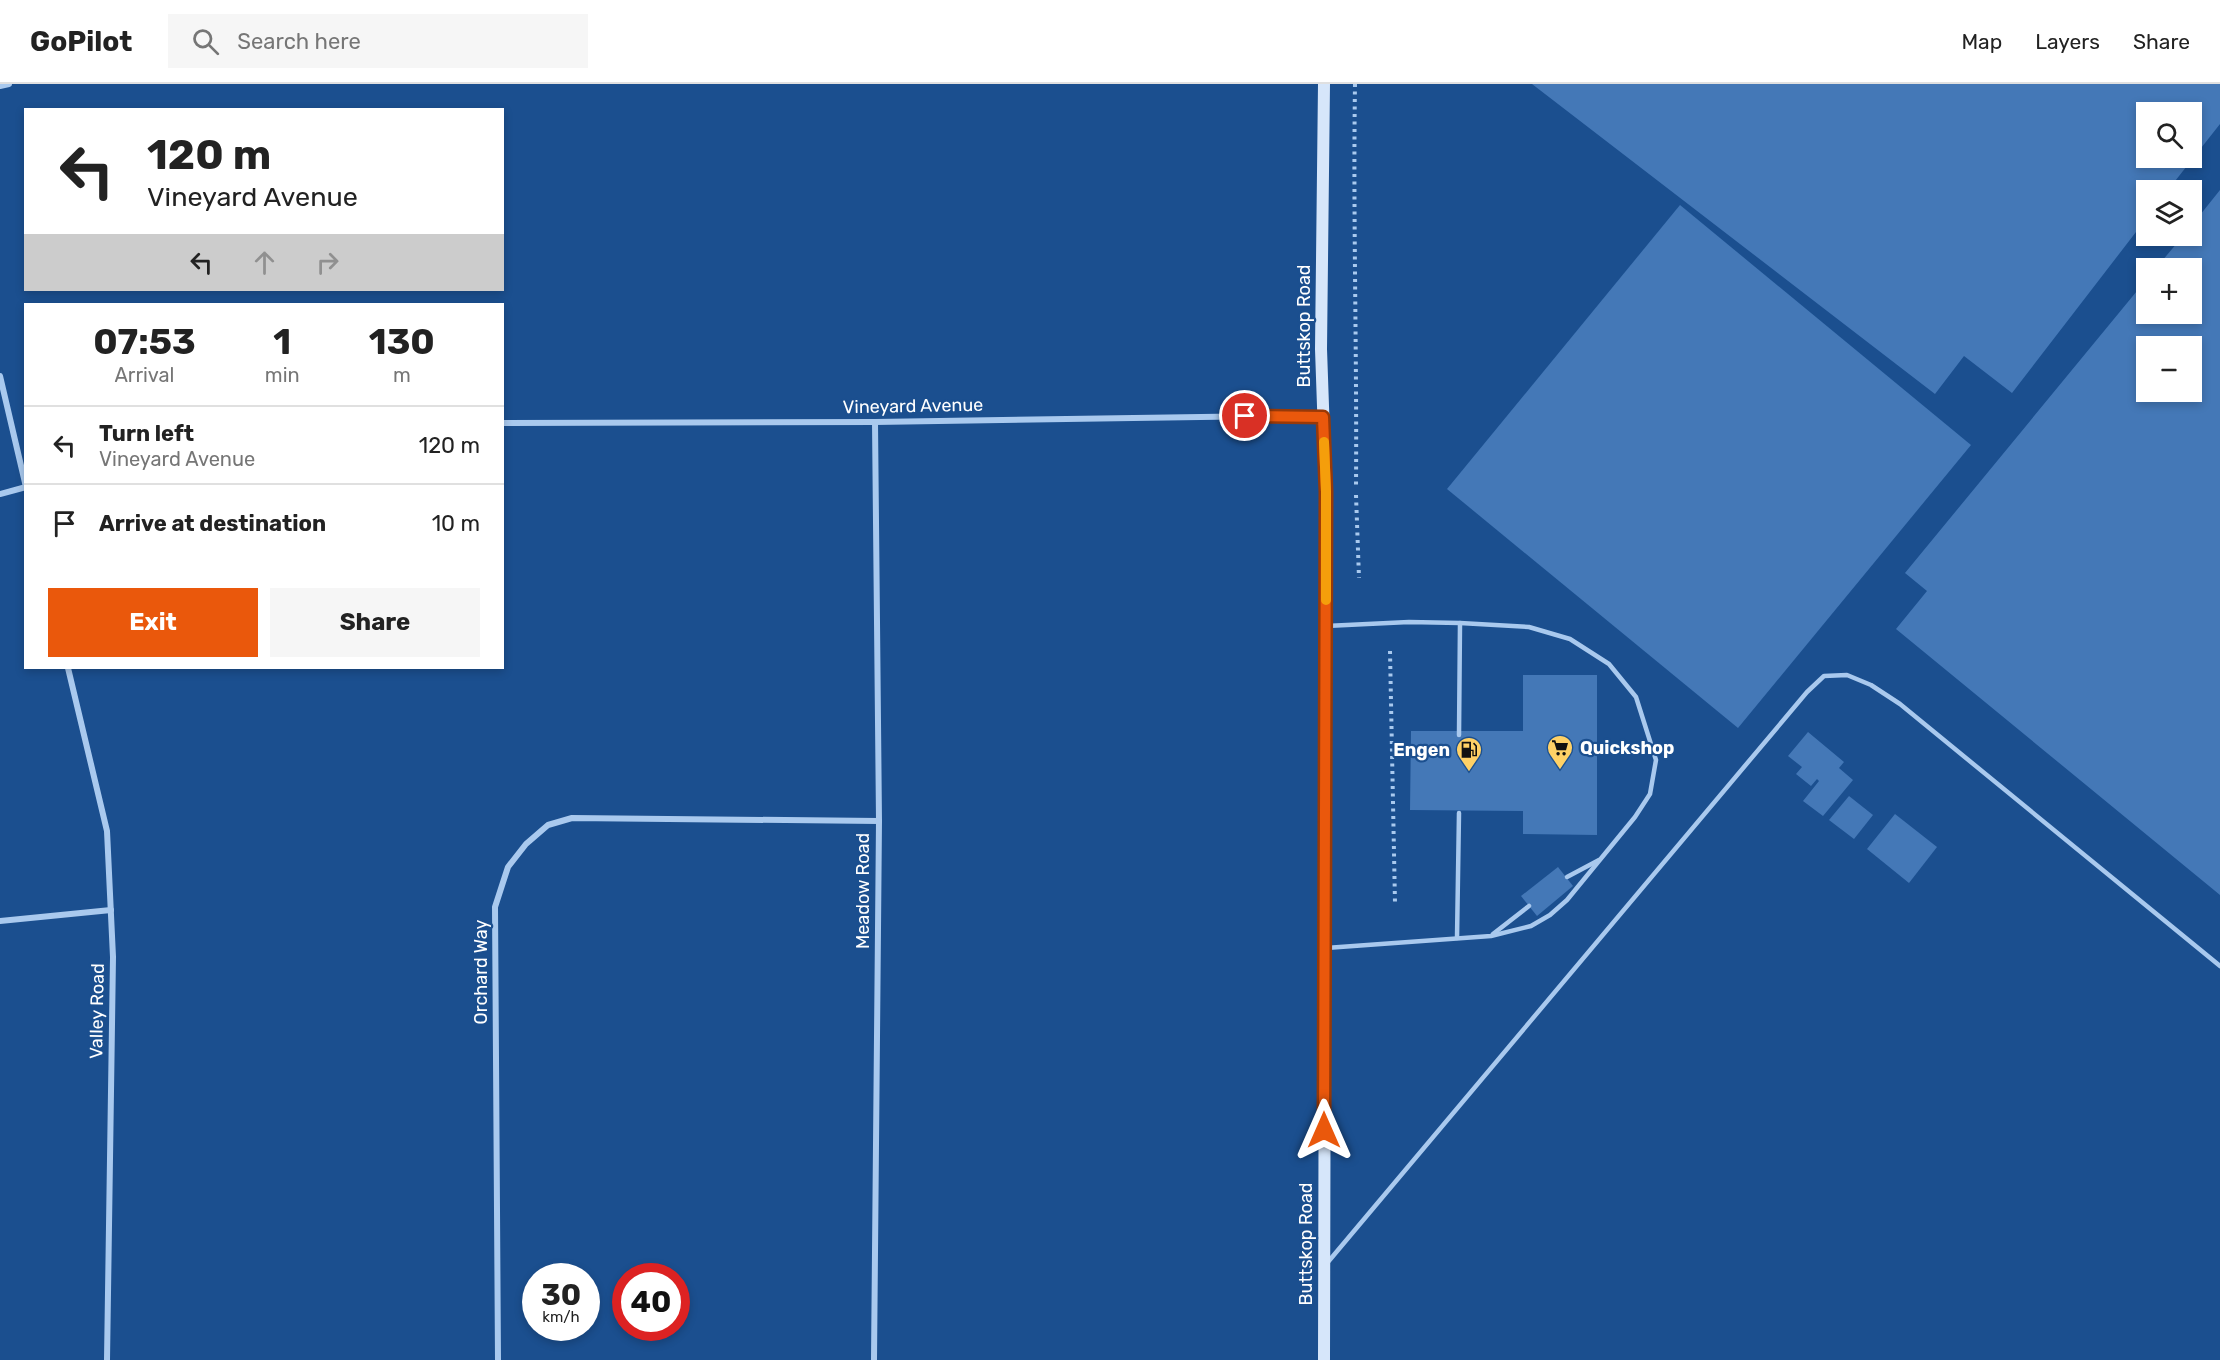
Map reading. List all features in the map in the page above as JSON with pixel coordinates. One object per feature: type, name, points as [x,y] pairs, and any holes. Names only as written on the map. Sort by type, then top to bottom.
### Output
[{"type":"street","points":[[0,86],[9,84]]},
{"type":"street","name":"Buttskop Road","points":[[1324,84],[1321,349],[1326,492],[1324,1360]]},
{"type":"street","points":[[0,376],[24,478]]},
{"type":"street","name":"Vineyard Avenue","points":[[504,423],[1323,417]]},
{"type":"street","name":"Meadow Road","points":[[874,1360],[879,822],[875,422]]},
{"type":"street","points":[[0,494],[24,488]]},
{"type":"street","name":"Valley Road","points":[[68,669],[107,831],[113,957],[107,1360]]},
{"type":"street","name":"Orchard Way","points":[[498,1360],[495,907],[508,867],[526,844],[548,825],[572,818],[879,822]]},
{"type":"street","points":[[0,921],[111,910]]},
{"type":"lane","points":[[1325,948],[1491,936],[1531,926],[1550,915],[1567,900],[1635,817],[1650,794],[1656,760],[1636,697],[1609,664],[1570,639],[1530,627],[1460,623],[1409,622],[1326,626]]},
{"type":"lane","points":[[1459,735],[1460,623]]},
{"type":"lane","points":[[1324,1267],[1807,692],[1824,676],[1847,675],[1871,685],[1900,704],[2220,966]]},
{"type":"lane","points":[[1457,938],[1460,813]]},
{"type":"lane","points":[[1566,877],[1602,859]]},
{"type":"lane","points":[[1491,936],[1529,906]]},
{"type":"path","points":[[1355,84],[1356,491],[1359,578]]},
{"type":"path","points":[[1390,651],[1395,903]]},
{"type":"building","points":[[1532,84],[2220,84],[2220,124],[2202,147],[2202,102],[2136,102],[2136,168],[2185,168],[2176,180],[2136,180],[2136,232],[2012,393],[1964,356],[1935,394]]},
{"type":"building","points":[[2220,190],[2220,895],[1896,629],[1927,591],[1905,573],[2136,292],[2136,324],[2202,324],[2202,258],[2164,258],[2175,246],[2202,246],[2202,212]]},
{"type":"building","points":[[1680,205],[1971,445],[1738,728],[1447,489]]},
{"type":"building","points":[[1523,675],[1597,675],[1597,835],[1523,834],[1523,811],[1410,810],[1411,731],[1523,731]]},
{"type":"building","points":[[1808,732],[1844,762],[1839,768],[1853,780],[1823,816],[1803,801],[1819,781],[1817,779],[1811,786],[1796,774],[1802,767],[1788,756]]},
{"type":"building","points":[[1849,796],[1873,815],[1854,839],[1829,820]]},
{"type":"building","points":[[1895,814],[1937,847],[1909,883],[1867,849]]},
{"type":"building","points":[[1558,867],[1573,886],[1537,916],[1521,896]]},
{"type":"slow traffic","points":[[1324,442],[1326,600]]},
{"type":"place","name":"Quickshop","points":[[1560,771]]},
{"type":"place","name":"Engen","points":[[1469,773]]},
{"type":"route","points":[[1245,416],[1323,417],[1326,492],[1324,1130]]}]
